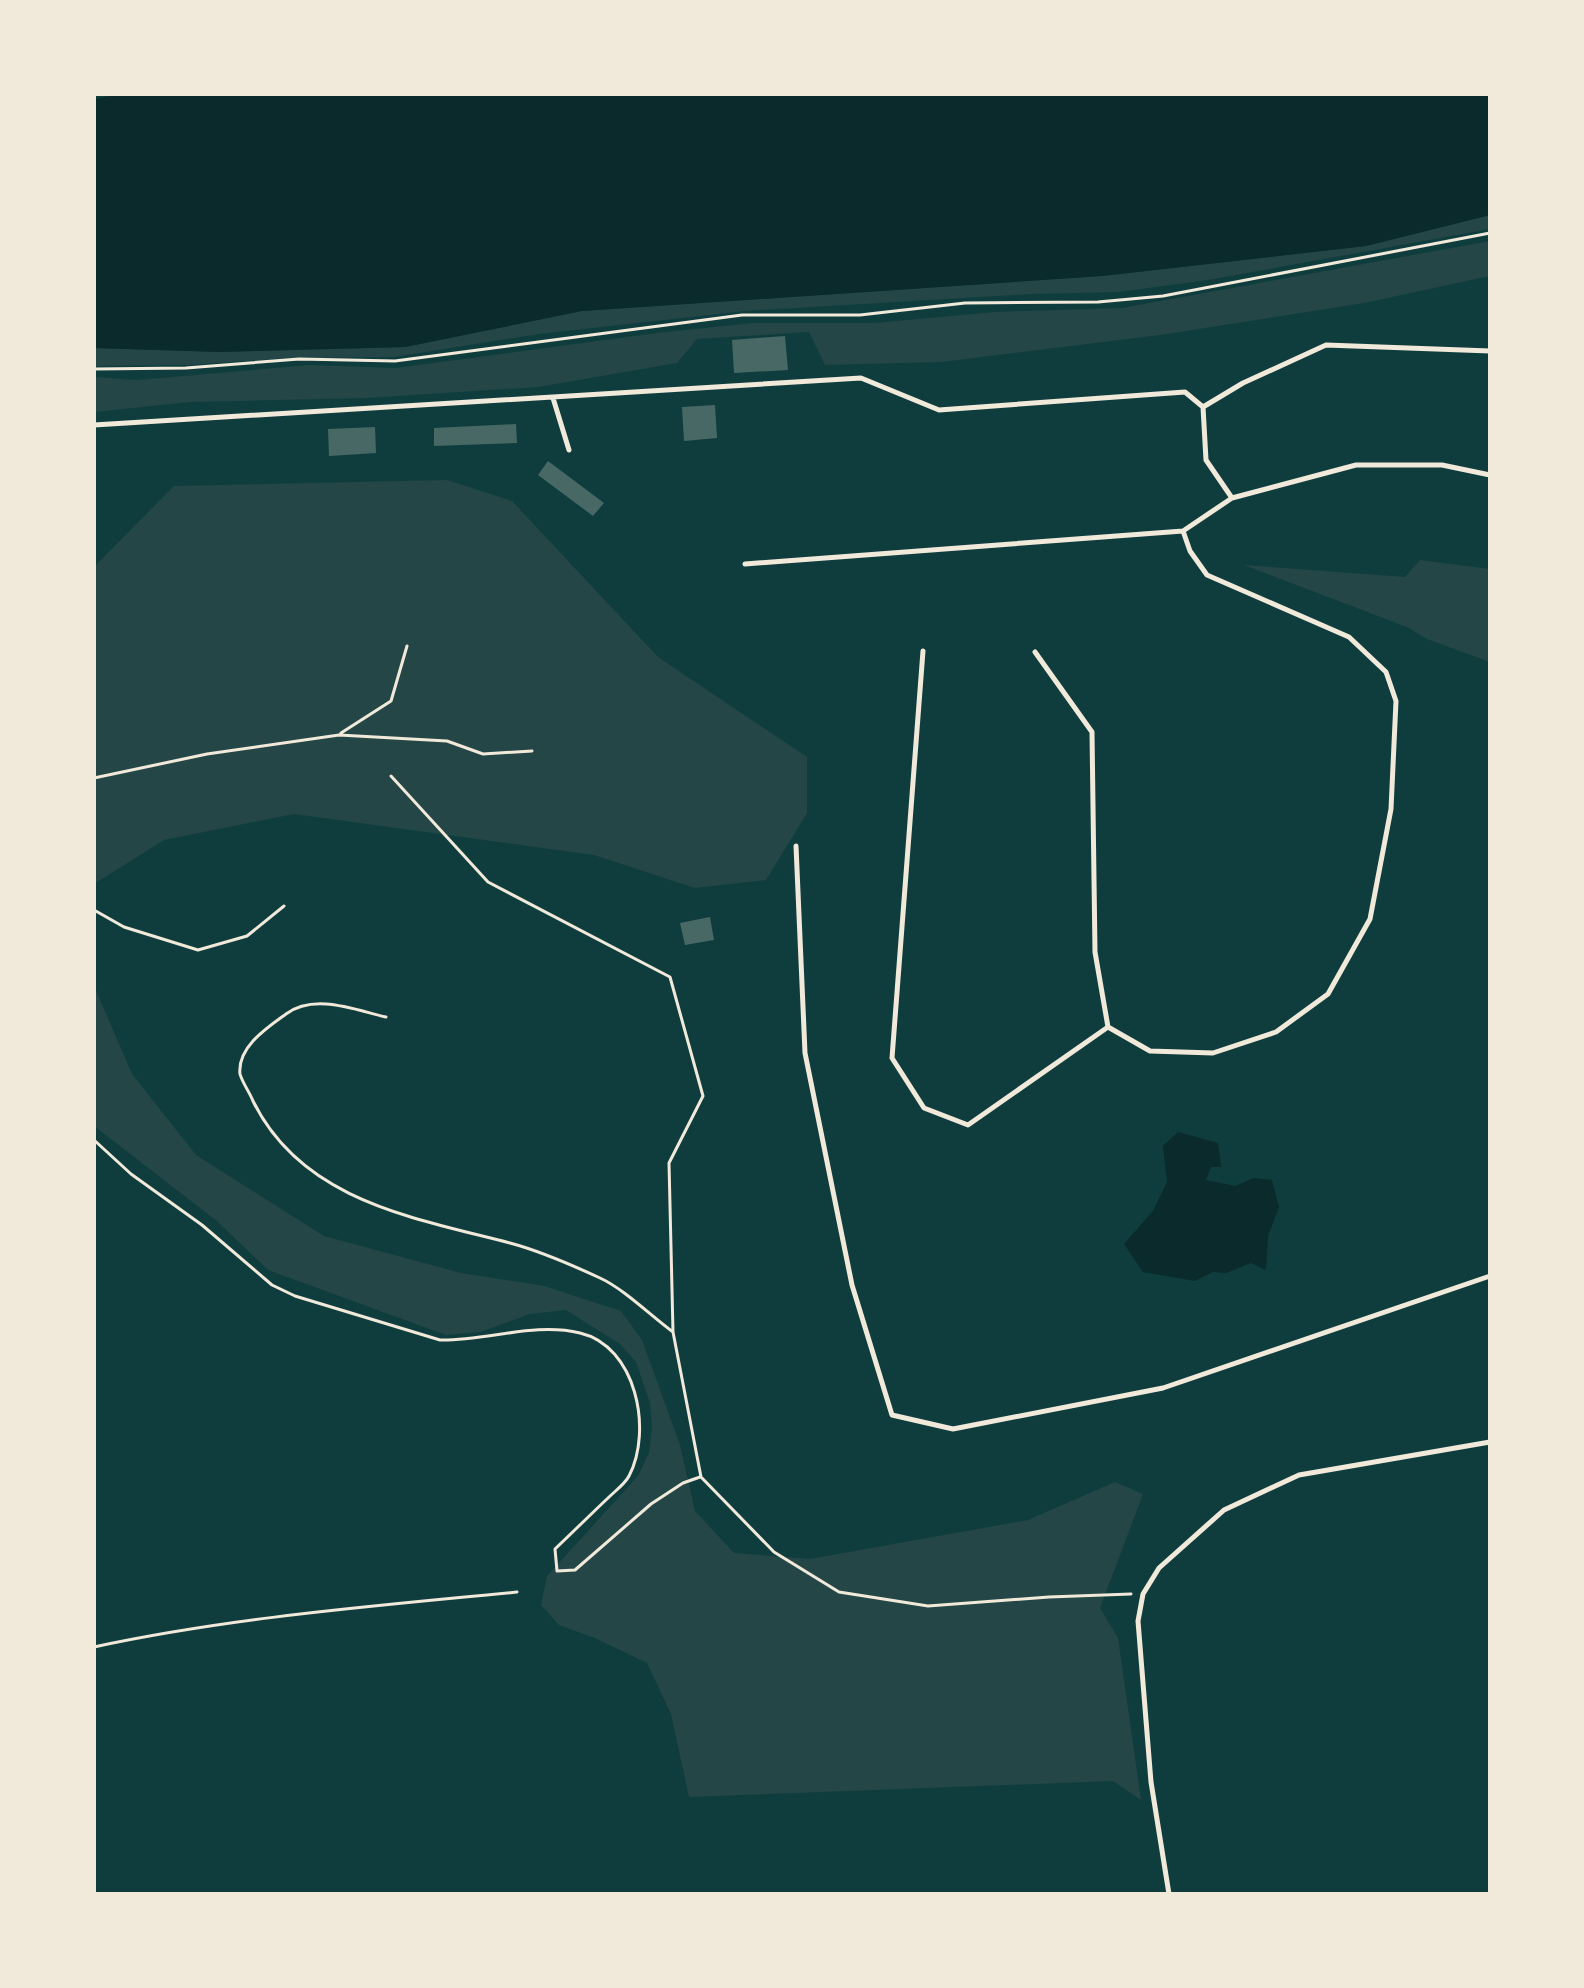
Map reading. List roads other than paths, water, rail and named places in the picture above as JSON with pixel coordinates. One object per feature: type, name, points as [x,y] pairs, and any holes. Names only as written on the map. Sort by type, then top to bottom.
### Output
[{"type":"lane","points":[[1203,407],[1243,383],[1326,345],[1490,351]]},
{"type":"lane","points":[[94,425],[861,378],[939,410],[1185,392],[1203,407],[1206,460],[1232,498]]},
{"type":"lane","points":[[553,398],[569,450]]},
{"type":"lane","points":[[745,564],[1183,531],[1232,498],[1356,465],[1442,465],[1490,475]]},
{"type":"lane","points":[[1108,1027],[1150,1051],[1213,1053],[1276,1032],[1328,994],[1370,919],[1391,809],[1396,701],[1386,672],[1349,637],[1207,575],[1190,551],[1183,531]]},
{"type":"lane","points":[[923,651],[892,1058],[924,1108],[968,1125],[1108,1027]]},
{"type":"lane","points":[[1035,652],[1092,732],[1095,952],[1108,1027]]},
{"type":"lane","points":[[796,846],[805,1053],[852,1285],[892,1415],[953,1429],[1163,1388],[1490,1276]]},
{"type":"lane","points":[[1169,1894],[1146,1737],[1138,1621],[1143,1594],[1159,1568],[1224,1510],[1299,1475],[1490,1442]]}]
